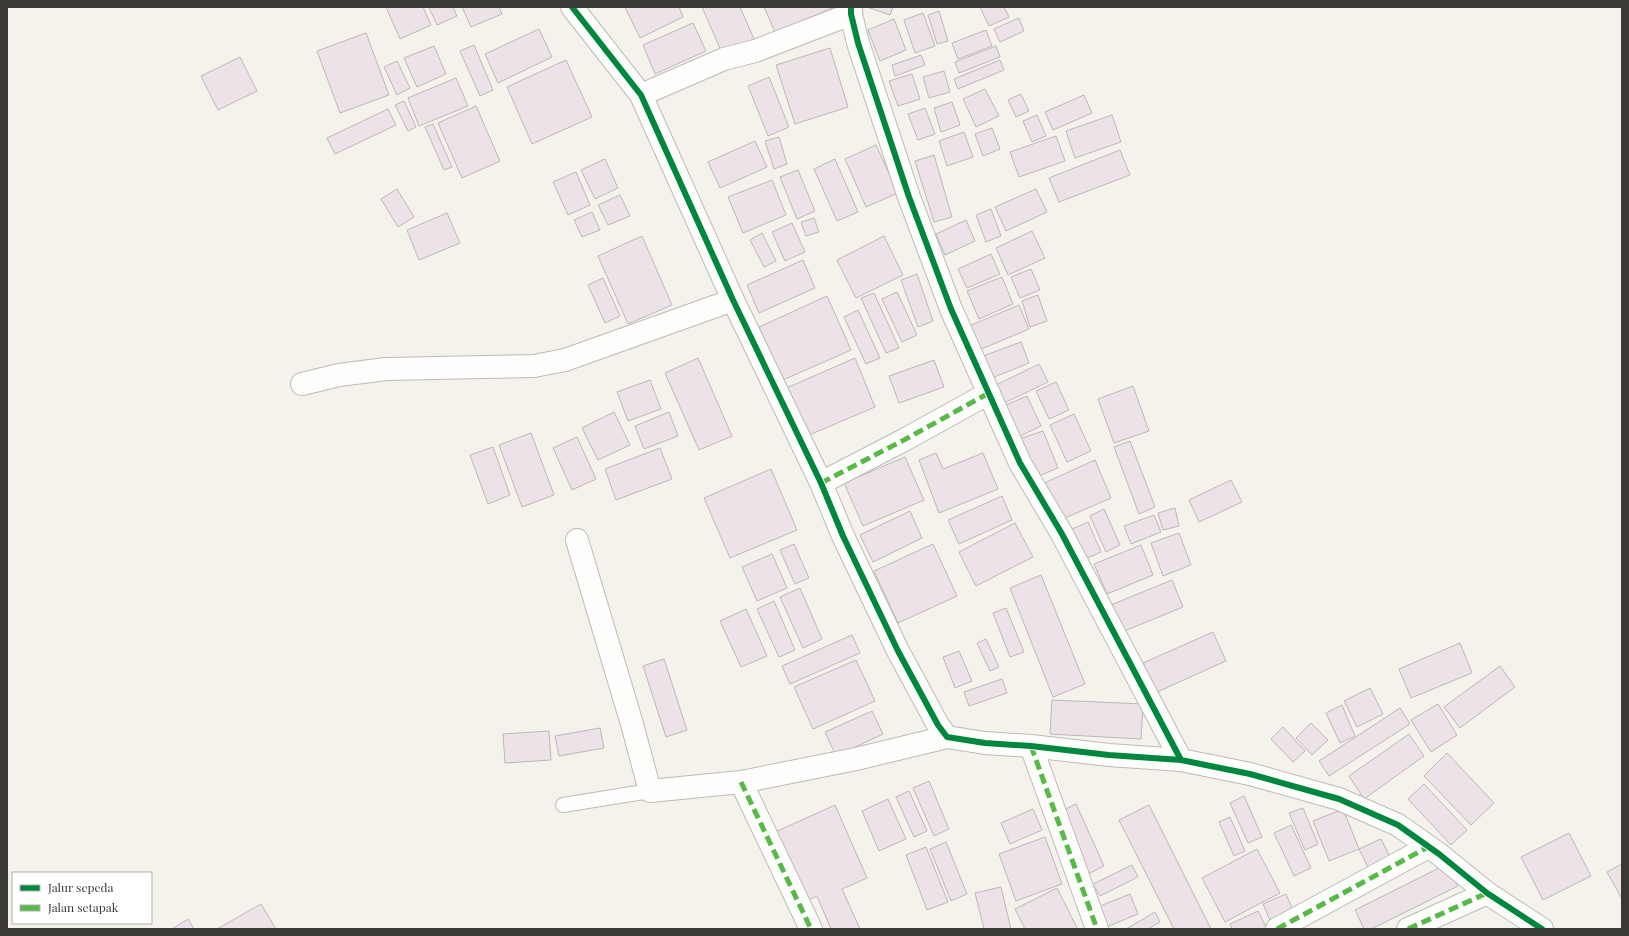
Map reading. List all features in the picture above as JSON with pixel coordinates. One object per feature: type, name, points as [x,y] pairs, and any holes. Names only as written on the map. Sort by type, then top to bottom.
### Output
[{"type":"street","points":[[572,7],[641,95],[733,300],[821,482],[843,536],[898,651],[938,725],[947,737]]},
{"type":"street","points":[[641,95],[724,59],[755,50],[851,11],[858,43],[909,197],[950,309],[1020,463],[1062,534],[1181,760]]},
{"type":"street","points":[[302,384],[339,375],[386,369],[534,366],[565,360],[733,300]]},
{"type":"street","points":[[821,482],[904,440],[989,393]]},
{"type":"street","points":[[577,540],[632,724],[650,791],[741,782],[856,759],[947,737],[985,744],[1031,746],[1109,755],[1181,760],[1250,774],[1339,799],[1398,825],[1487,893],[1542,929]]},
{"type":"street","points":[[1031,746],[1097,929]]},
{"type":"street","points":[[741,782],[811,929]]},
{"type":"street","points":[[1277,929],[1428,847]]},
{"type":"street","points":[[1408,929],[1487,893]]},
{"type":"lane","points":[[563,805],[650,791]]},
{"type":"building","points":[[386,7],[423,7],[431,25],[400,39]]},
{"type":"building","points":[[429,7],[453,7],[457,16],[437,25]]},
{"type":"building","points":[[462,7],[499,7],[502,14],[471,27]]},
{"type":"building","points":[[625,7],[679,7],[683,17],[640,38]]},
{"type":"building","points":[[702,7],[740,7],[754,39],[722,53]]},
{"type":"building","points":[[764,7],[835,7],[775,32]]},
{"type":"building","points":[[867,7],[893,7],[890,15]]},
{"type":"building","points":[[980,7],[1004,7],[1009,17],[989,26]]},
{"type":"building","points":[[939,11],[948,41],[937,44],[928,15]]},
{"type":"building","points":[[923,13],[935,46],[915,53],[904,20]]},
{"type":"building","points":[[1019,18],[1024,31],[1000,42],[994,29]]},
{"type":"building","points":[[894,19],[906,50],[880,61],[868,30]]},
{"type":"building","points":[[693,23],[706,51],[655,74],[643,45]]},
{"type":"building","points":[[539,29],[552,57],[498,83],[485,54]]},
{"type":"building","points":[[986,30],[992,46],[958,59],[952,43]]},
{"type":"building","points":[[366,33],[389,95],[340,113],[317,51]]},
{"type":"building","points":[[474,45],[493,90],[480,96],[460,51]]},
{"type":"building","points":[[434,46],[446,74],[417,87],[404,58]]},
{"type":"building","points":[[996,46],[1000,57],[959,73],[955,62]]},
{"type":"building","points":[[830,48],[848,107],[795,124],[776,65]]},
{"type":"building","points":[[921,55],[925,65],[895,76],[892,65]]},
{"type":"building","points":[[240,57],[257,91],[218,110],[201,76]]},
{"type":"building","points":[[566,60],[592,117],[532,144],[507,87]]},
{"type":"building","points":[[1000,60],[1004,70],[958,89],[954,79]]},
{"type":"building","points":[[397,61],[410,88],[397,95],[384,67]]},
{"type":"building","points":[[944,71],[950,92],[929,98],[923,77]]},
{"type":"building","points":[[912,74],[920,99],[898,106],[889,81]]},
{"type":"building","points":[[769,77],[789,127],[768,136],[748,86]]},
{"type":"building","points":[[456,78],[468,106],[419,126],[408,98]]},
{"type":"building","points":[[985,89],[999,116],[976,127],[963,99]]},
{"type":"building","points":[[1021,94],[1029,111],[1016,117],[1008,100]]},
{"type":"building","points":[[1084,95],[1092,113],[1053,130],[1045,112]]},
{"type":"building","points":[[404,101],[416,127],[408,131],[395,105]]},
{"type":"building","points":[[952,102],[960,125],[941,132],[934,108]]},
{"type":"building","points":[[476,106],[500,161],[462,178],[438,123]]},
{"type":"building","points":[[925,108],[935,134],[918,140],[908,114]]},
{"type":"building","points":[[388,109],[396,125],[335,154],[327,138]]},
{"type":"building","points":[[1037,115],[1046,136],[1032,142],[1023,121]]},
{"type":"building","points":[[1112,115],[1121,142],[1075,158],[1066,131]]},
{"type":"building","points":[[433,124],[452,167],[444,170],[425,127]]},
{"type":"building","points":[[992,128],[1000,149],[983,156],[975,134]]},
{"type":"building","points":[[964,132],[973,157],[947,166],[939,141]]},
{"type":"building","points":[[1056,136],[1065,161],[1019,177],[1010,152]]},
{"type":"building","points":[[779,137],[787,164],[774,169],[765,141]]},
{"type":"building","points":[[755,141],[767,167],[720,188],[708,162]]},
{"type":"building","points":[[876,145],[898,193],[866,207],[845,159]]},
{"type":"building","points":[[1120,150],[1130,175],[1059,202],[1049,178]]},
{"type":"building","points":[[934,155],[952,217],[934,222],[915,161]]},
{"type":"building","points":[[605,159],[618,188],[595,199],[581,170]]},
{"type":"building","points":[[835,159],[858,212],[837,221],[814,169]]},
{"type":"building","points":[[798,170],[815,211],[797,219],[780,177]]},
{"type":"building","points":[[576,172],[590,205],[568,215],[553,182]]},
{"type":"building","points":[[772,180],[786,215],[743,233],[728,197]]},
{"type":"building","points":[[397,189],[414,217],[398,227],[381,199]]},
{"type":"building","points":[[1036,189],[1047,212],[1006,231],[995,207]]},
{"type":"building","points":[[620,195],[630,216],[608,225],[598,205]]},
{"type":"building","points":[[991,209],[1001,236],[986,242],[976,215]]},
{"type":"building","points":[[592,212],[600,230],[582,237],[574,220]]},
{"type":"building","points":[[447,213],[460,243],[419,260],[407,230]]},
{"type":"building","points":[[814,218],[819,232],[806,236],[801,222]]},
{"type":"building","points":[[966,220],[975,241],[945,255],[936,234]]},
{"type":"building","points":[[792,223],[805,252],[785,261],[772,232]]},
{"type":"building","points":[[1032,231],[1045,258],[1008,275],[996,248]]},
{"type":"building","points":[[762,233],[776,261],[764,267],[750,240]]},
{"type":"building","points":[[642,236],[672,305],[628,324],[598,256]]},
{"type":"building","points":[[884,236],[903,275],[856,298],[837,260]]},
{"type":"building","points":[[991,254],[1000,274],[967,288],[958,269]]},
{"type":"building","points":[[803,260],[815,288],[759,313],[747,285]]},
{"type":"building","points":[[1031,269],[1040,290],[1020,298],[1011,277]]},
{"type":"building","points":[[917,274],[933,321],[918,327],[901,280]]},
{"type":"building","points":[[1002,277],[1013,304],[979,319],[967,291]]},
{"type":"building","points":[[603,278],[620,316],[605,323],[588,285]]},
{"type":"building","points":[[897,292],[917,335],[902,342],[882,299]]},
{"type":"building","points":[[874,293],[899,348],[886,353],[861,298]]},
{"type":"building","points":[[1038,295],[1047,321],[1030,327],[1022,301]]},
{"type":"building","points":[[827,296],[851,350],[783,380],[759,327]]},
{"type":"building","points":[[1019,305],[1029,329],[979,350],[969,326]]},
{"type":"building","points":[[858,310],[880,358],[866,364],[844,317]]},
{"type":"building","points":[[1021,342],[1029,363],[987,380],[978,358]]},
{"type":"building","points":[[698,358],[732,436],[699,450],[665,373]]},
{"type":"building","points":[[855,358],[875,407],[802,438],[782,390]]},
{"type":"building","points":[[934,360],[944,387],[899,403],[889,376]]},
{"type":"building","points":[[1039,364],[1048,382],[998,406],[990,388]]},
{"type":"building","points":[[650,380],[661,409],[628,421],[617,392]]},
{"type":"building","points":[[1056,382],[1069,410],[1049,419],[1036,391]]},
{"type":"building","points":[[1133,386],[1149,431],[1114,443],[1098,399]]},
{"type":"building","points":[[1027,396],[1041,426],[1018,437],[1004,406]]},
{"type":"building","points":[[614,412],[630,445],[598,460],[582,428]]},
{"type":"building","points":[[669,412],[678,436],[644,449],[635,426]]},
{"type":"building","points":[[1074,414],[1091,451],[1067,462],[1050,425]]},
{"type":"building","points":[[1043,431],[1058,468],[1034,478],[1019,439]]},
{"type":"building","points":[[531,433],[554,495],[522,507],[499,445]]},
{"type":"building","points":[[577,437],[596,479],[572,490],[553,448]]},
{"type":"building","points":[[1130,441],[1155,507],[1139,514],[1114,447]]},
{"type":"building","points":[[493,447],[510,495],[488,504],[470,455]]},
{"type":"building","points":[[660,448],[672,479],[616,500],[605,469]]},
{"type":"building","points":[[936,453],[943,469],[983,453],[998,489],[939,513],[919,460]]},
{"type":"building","points":[[905,457],[924,500],[863,526],[844,483]]},
{"type":"building","points":[[1095,460],[1111,498],[1058,521],[1042,484]]},
{"type":"building","points":[[771,469],[797,530],[730,558],[704,498]]},
{"type":"building","points":[[1231,480],[1242,502],[1199,522],[1189,500]]},
{"type":"building","points":[[1002,496],[1012,520],[959,544],[948,520]]},
{"type":"building","points":[[1175,508],[1179,526],[1163,530],[1158,513]]},
{"type":"building","points":[[1104,509],[1120,545],[1106,552],[1090,516]]},
{"type":"building","points":[[910,511],[922,538],[873,562],[860,535]]},
{"type":"building","points":[[1154,515],[1161,532],[1131,544],[1124,526]]},
{"type":"building","points":[[1088,522],[1101,552],[1083,560],[1070,530]]},
{"type":"building","points":[[1015,523],[1033,557],[976,586],[959,552]]},
{"type":"building","points":[[1179,533],[1191,565],[1163,576],[1151,543]]},
{"type":"building","points":[[794,544],[809,578],[795,584],[780,550]]},
{"type":"building","points":[[933,544],[957,596],[898,623],[874,571]]},
{"type":"building","points":[[1141,545],[1153,575],[1107,594],[1094,564]]},
{"type":"building","points":[[772,554],[787,588],[757,601],[742,567]]},
{"type":"building","points":[[1041,575],[1085,684],[1053,697],[1010,588]]},
{"type":"building","points":[[1172,580],[1183,607],[1122,632],[1111,605]]},
{"type":"building","points":[[800,588],[822,639],[803,648],[780,597]]},
{"type":"building","points":[[774,601],[795,650],[779,657],[757,609]]},
{"type":"building","points":[[1006,608],[1024,652],[1010,657],[993,613]]},
{"type":"building","points":[[746,609],[767,656],[741,667],[720,621]]},
{"type":"building","points":[[1213,632],[1226,661],[1157,692],[1143,663]]},
{"type":"building","points":[[852,635],[860,653],[790,684],[782,666]]},
{"type":"building","points":[[986,639],[999,667],[990,671],[977,643]]},
{"type":"building","points":[[1460,643],[1472,673],[1411,698],[1399,669]]},
{"type":"building","points":[[959,651],[972,681],[955,688],[943,657]]},
{"type":"building","points":[[664,659],[687,730],[666,737],[643,666]]},
{"type":"building","points":[[856,660],[875,701],[813,729],[794,687]]},
{"type":"building","points":[[1500,666],[1515,687],[1460,728],[1444,707]]},
{"type":"building","points":[[1002,679],[1007,693],[969,706],[964,692]]},
{"type":"building","points":[[1370,688],[1383,714],[1357,727],[1344,701]]},
{"type":"building","points":[[1052,700],[1143,704],[1141,739],[1050,734]]},
{"type":"building","points":[[1438,704],[1457,735],[1431,752],[1411,720]]},
{"type":"building","points":[[1342,705],[1355,736],[1340,743],[1326,713]]},
{"type":"building","points":[[1400,708],[1410,724],[1329,776],[1319,761]]},
{"type":"building","points":[[872,711],[883,734],[836,756],[825,732]]},
{"type":"building","points":[[1311,723],[1328,740],[1312,755],[1296,738]]},
{"type":"building","points":[[1283,727],[1305,751],[1293,762],[1271,739]]},
{"type":"building","points":[[600,728],[604,748],[559,756],[555,736]]},
{"type":"building","points":[[549,731],[551,760],[505,763],[503,734]]},
{"type":"building","points":[[1409,734],[1424,756],[1364,799],[1349,776]]},
{"type":"building","points":[[1447,753],[1494,803],[1471,825],[1424,776]]},
{"type":"building","points":[[929,781],[949,829],[934,836],[913,788]]},
{"type":"building","points":[[1424,784],[1467,830],[1451,845],[1408,799]]},
{"type":"building","points":[[909,791],[927,831],[914,837],[896,797]]},
{"type":"building","points":[[1244,796],[1262,837],[1248,843],[1230,803]]},
{"type":"building","points":[[888,799],[906,839],[879,851],[862,811]]},
{"type":"building","points":[[1076,804],[1104,866],[1088,874],[1059,812]]},
{"type":"building","points":[[835,805],[867,878],[842,889],[860,929],[831,929],[817,896],[804,902],[773,833]]},
{"type":"building","points":[[1149,805],[1211,929],[1174,929],[1119,820]]},
{"type":"building","points":[[1303,808],[1318,844],[1305,850],[1289,813]]},
{"type":"building","points":[[1033,809],[1042,830],[1010,844],[1001,823]]},
{"type":"building","points":[[1343,809],[1359,849],[1329,861],[1313,821]]},
{"type":"building","points":[[1230,817],[1245,851],[1234,856],[1219,822]]},
{"type":"building","points":[[1291,825],[1311,868],[1294,876],[1274,833]]},
{"type":"building","points":[[1569,833],[1591,876],[1543,900],[1521,857]]},
{"type":"building","points":[[1045,837],[1062,884],[1016,901],[999,854]]},
{"type":"building","points":[[1381,839],[1392,861],[1370,871],[1359,849]]},
{"type":"building","points":[[946,842],[967,894],[951,901],[930,849]]},
{"type":"building","points":[[926,847],[948,902],[927,910],[906,855]]},
{"type":"building","points":[[1257,849],[1280,893],[1225,922],[1202,878]]},
{"type":"building","points":[[1447,864],[1458,886],[1371,929],[1364,929],[1355,910]]},
{"type":"building","points":[[1622,864],[1622,899],[1607,872]]},
{"type":"building","points":[[1132,865],[1138,877],[1100,896],[1093,884]]},
{"type":"building","points":[[1001,887],[1011,929],[984,929],[975,893]]},
{"type":"building","points":[[1057,888],[1077,928],[1025,929],[1015,909]]},
{"type":"building","points":[[1130,894],[1138,914],[1104,928],[1095,908]]},
{"type":"building","points":[[1286,894],[1295,915],[1272,925],[1263,904]]},
{"type":"building","points":[[261,904],[276,929],[217,929]]},
{"type":"building","points":[[1258,911],[1267,929],[1232,929],[1230,924]]},
{"type":"building","points":[[1155,912],[1160,922],[1148,929],[1126,929]]},
{"type":"building","points":[[188,919],[194,929],[172,929]]},
{"type":"marked path","points":[[821,483],[904,440],[989,393],[990,395]]},
{"type":"marked path","points":[[1031,746],[1097,929]]},
{"type":"marked path","points":[[741,782],[811,929]]},
{"type":"marked path","points":[[1277,929],[1428,847]]},
{"type":"marked path","points":[[1408,929],[1487,893]]},
{"type":"cycle path","points":[[572,7],[641,95],[733,300],[821,483],[843,536],[898,651],[938,725],[947,737],[985,743],[1031,746],[1109,755],[1181,760],[1250,774],[1339,799],[1398,825],[1439,854],[1487,893],[1542,929]]},
{"type":"cycle path","points":[[851,7],[851,14],[858,43],[909,197],[951,309],[1020,463],[1062,534],[1181,760]]}]
